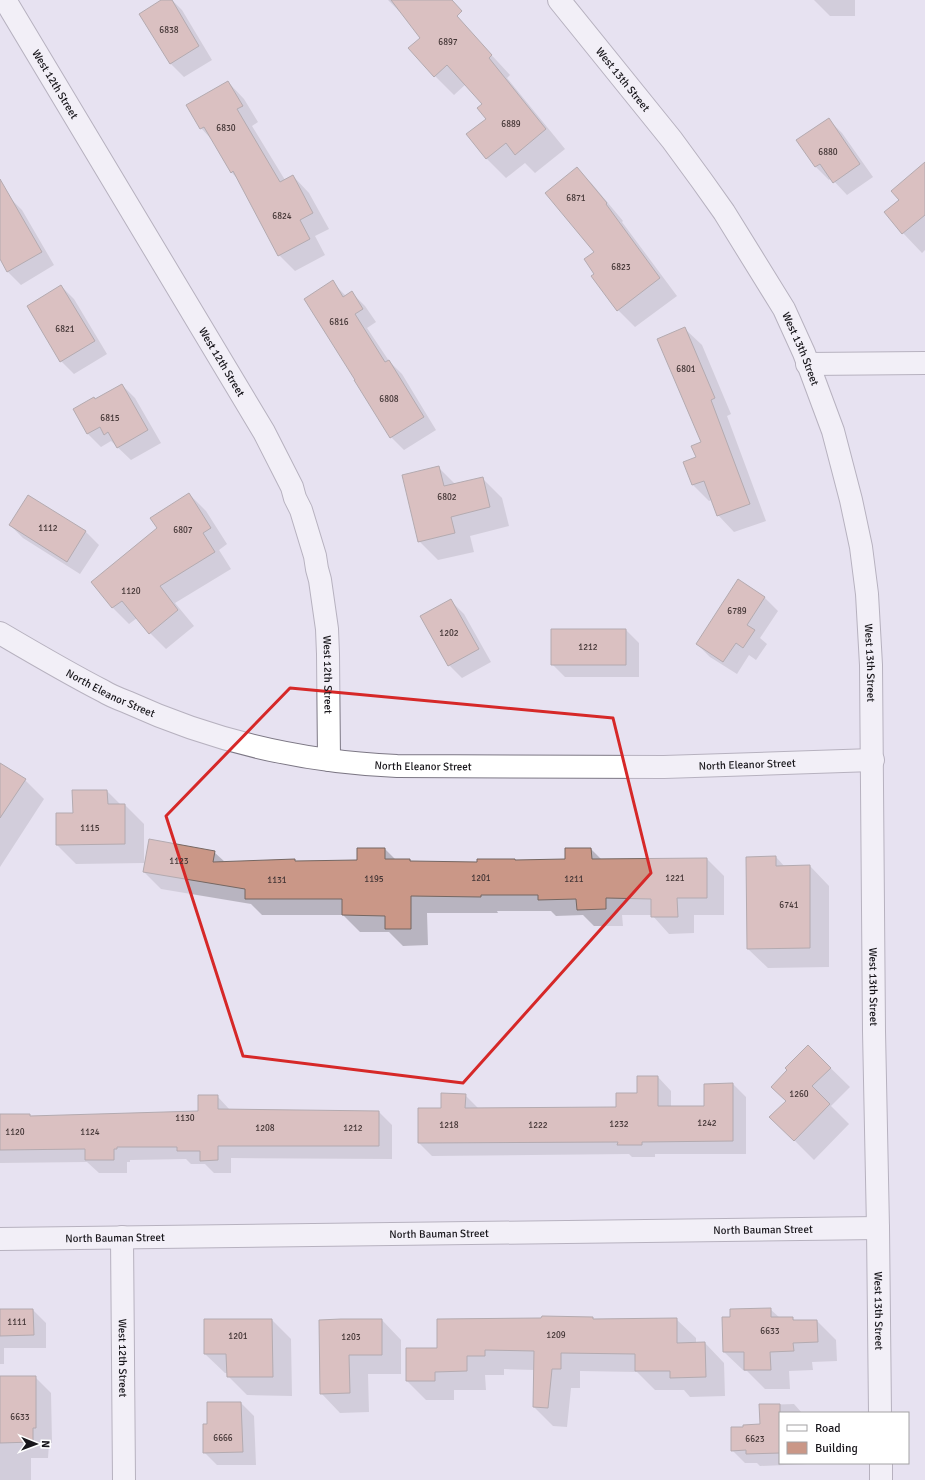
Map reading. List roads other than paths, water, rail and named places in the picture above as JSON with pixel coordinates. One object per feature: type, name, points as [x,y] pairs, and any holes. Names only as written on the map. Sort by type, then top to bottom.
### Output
[{"type":"street","name":"West 12th Street","points":[[5,0],[264,432],[292,487],[303,515],[315,556],[324,604],[328,654],[329,760]]},
{"type":"street","name":"West 13th Street","points":[[558,0],[672,140],[724,212],[784,309],[808,364],[840,454],[861,547],[870,633],[873,760],[874,1030],[880,1412]]},
{"type":"street","points":[[808,364],[925,362]]},
{"type":"street","name":"North Eleanor Street","points":[[0,633],[103,692],[168,720],[202,732],[248,745],[283,753],[329,760],[397,766],[656,767],[873,760]]},
{"type":"street","name":"North Bauman Street","points":[[0,1239],[878,1228]]},
{"type":"street","name":"West 12th Street","points":[[122,1237],[124,1480]]},
{"type":"street","points":[[881,1464],[881,1480]]}]
